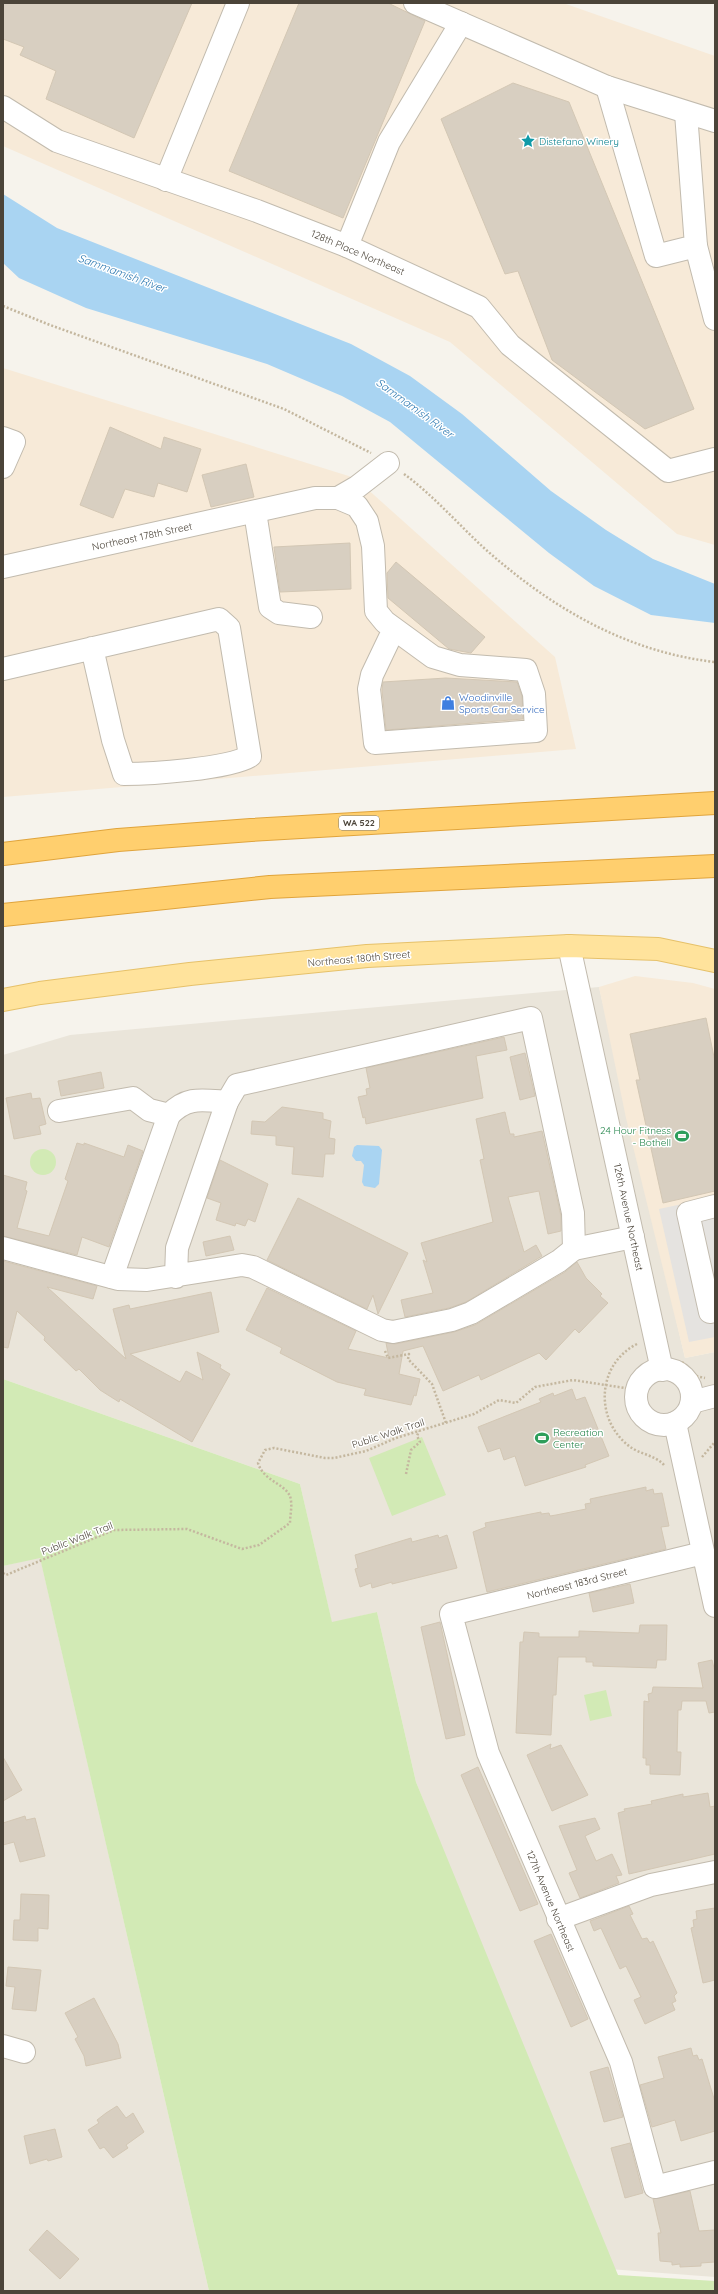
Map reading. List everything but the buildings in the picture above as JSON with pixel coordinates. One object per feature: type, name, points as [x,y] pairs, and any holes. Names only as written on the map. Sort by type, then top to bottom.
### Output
[{"type":"highway","name":"WA 522","points":[[3,854],[118,840],[251,830],[715,803]]},
{"type":"highway","points":[[3,915],[270,887],[715,866]]},
{"type":"main road","name":"Northeast 180th Street","points":[[3,1000],[40,993],[127,982],[367,956],[569,946],[658,950],[715,961]]},
{"type":"street","points":[[166,180],[238,3]]},
{"type":"street","points":[[415,3],[607,87],[639,96],[686,113],[715,120]]},
{"type":"street","points":[[347,246],[389,142],[461,23]]},
{"type":"street","points":[[607,87],[656,256],[696,246]]},
{"type":"street","name":"128th Place Northeast","points":[[3,108],[57,141],[257,211],[347,246],[479,307],[510,345],[668,471],[715,459]]},
{"type":"street","points":[[686,113],[696,246],[715,319]]},
{"type":"street","points":[[3,438],[14,442],[3,467]]},
{"type":"street","points":[[338,498],[357,487],[388,463]]},
{"type":"street","name":"Northeast 178th Street","points":[[3,567],[315,498],[338,498]]},
{"type":"street","points":[[338,498],[357,506],[367,520],[373,546],[376,611],[394,629],[433,657],[460,665],[517,668],[526,670],[534,694],[536,732],[375,743],[369,689],[372,675],[394,629]]},
{"type":"street","points":[[255,512],[270,607],[279,614],[311,617]]},
{"type":"street","points":[[3,670],[92,648],[219,619],[229,628],[250,756],[238,762],[219,765],[145,774],[124,774],[113,740],[92,648]]},
{"type":"street","name":"126th Avenue Northeast","points":[[569,946],[662,1370]]},
{"type":"street","points":[[176,1277],[177,1248],[227,1102],[237,1084],[531,1018],[573,1213],[574,1249]]},
{"type":"street","points":[[59,1111],[133,1098],[148,1110],[169,1115]]},
{"type":"street","points":[[112,1277],[169,1115],[178,1105],[195,1100],[227,1102]]},
{"type":"street","points":[[715,1206],[688,1212],[710,1312],[715,1311]]},
{"type":"street","points":[[3,1248],[112,1277],[147,1280],[176,1277],[242,1265],[253,1267],[384,1330],[393,1332],[452,1320],[471,1313],[559,1261],[574,1249],[633,1237]]},
{"type":"street","points":[[662,1370],[674,1372],[686,1379],[692,1392],[692,1402],[686,1415],[675,1423],[658,1425],[646,1418],[638,1407],[638,1390],[648,1375],[662,1370]]},
{"type":"street","points":[[692,1402],[715,1396]]},
{"type":"street","points":[[675,1423],[715,1606]]},
{"type":"street","name":"Northeast 183rd Street","points":[[451,1614],[703,1553]]},
{"type":"street","name":"127th Avenue Northeast","points":[[451,1614],[488,1753],[621,2062],[656,2187],[715,2172]]},
{"type":"street","points":[[558,1918],[651,1885],[715,1872]]},
{"type":"street","points":[[3,2046],[24,2052]]},
{"type":"path","points":[[384,1330],[383,1341],[388,1358],[409,1354],[408,1359],[432,1384],[446,1423]]},
{"type":"path","points":[[655,1338],[639,1342],[627,1349],[617,1358],[609,1369],[605,1384],[606,1407],[609,1421],[629,1446],[672,1469],[695,1462],[707,1453],[715,1442]]},
{"type":"path","name":"Public Walk Trail","points":[[3,1573],[6,1575],[114,1530],[187,1529],[242,1549],[259,1545],[290,1523],[292,1500],[287,1490],[267,1478],[261,1472],[258,1463],[265,1450],[274,1448],[325,1458],[334,1458],[366,1451],[420,1431],[474,1414],[499,1400],[516,1403],[535,1387],[573,1380],[638,1390]]},
{"type":"path","points":[[406,1474],[412,1450],[420,1442],[417,1436],[420,1431]]},
{"type":"shaded area","points":[[3,3],[563,3],[715,56],[715,545],[677,534],[450,342],[3,146]]},
{"type":"shaded area","points":[[3,368],[355,478],[555,657],[576,749],[3,797]]},
{"type":"shaded area","points":[[635,976],[693,983],[715,989],[715,1352],[685,1358],[626,1118],[599,987]]},
{"type":"shaded area","points":[[599,987],[685,1358],[715,1352],[715,2277],[609,2269],[416,1782],[377,1612],[332,1623],[300,1484],[3,1379],[3,1055],[70,1035]]},
{"type":"shaded area","points":[[715,1197],[715,1337],[689,1342],[659,1209]]},
{"type":"shaded area","points":[[40,1557],[209,2291],[3,2291],[3,1566]]},
{"type":"green space","points":[[43,1149],[52,1153],[56,1162],[52,1171],[43,1175],[34,1171],[30,1162],[34,1153]]},
{"type":"green space","points":[[3,1379],[300,1484],[332,1622],[377,1612],[416,1782],[618,2275],[715,2281],[715,2291],[209,2291],[40,1558],[3,1566]]},
{"type":"green space","points":[[422,1437],[446,1495],[392,1516],[369,1458]]},
{"type":"green space","points":[[606,1690],[612,1716],[590,1721],[584,1695]]},
{"type":"water","name":"Sammamish River","points":[[3,194],[57,228],[351,344],[410,376],[462,414],[551,491],[606,530],[653,559],[715,584],[715,623],[651,615],[594,586],[549,553],[390,422],[342,396],[267,364],[86,308],[19,278],[3,263]]},
{"type":"water","points":[[357,1145],[379,1146],[382,1150],[379,1184],[375,1188],[364,1186],[362,1182],[364,1165],[361,1161],[356,1161],[352,1156],[354,1147]]},
{"type":"place","name":"Distefano Winery","points":[[528,141]]},
{"type":"place","name":"Woodinville Sports Car Service","points":[[448,703]]},
{"type":"place","name":"24 Hour Fitness - Bothell","points":[[682,1136]]},
{"type":"place","name":"Recreation Center","points":[[542,1438]]}]
